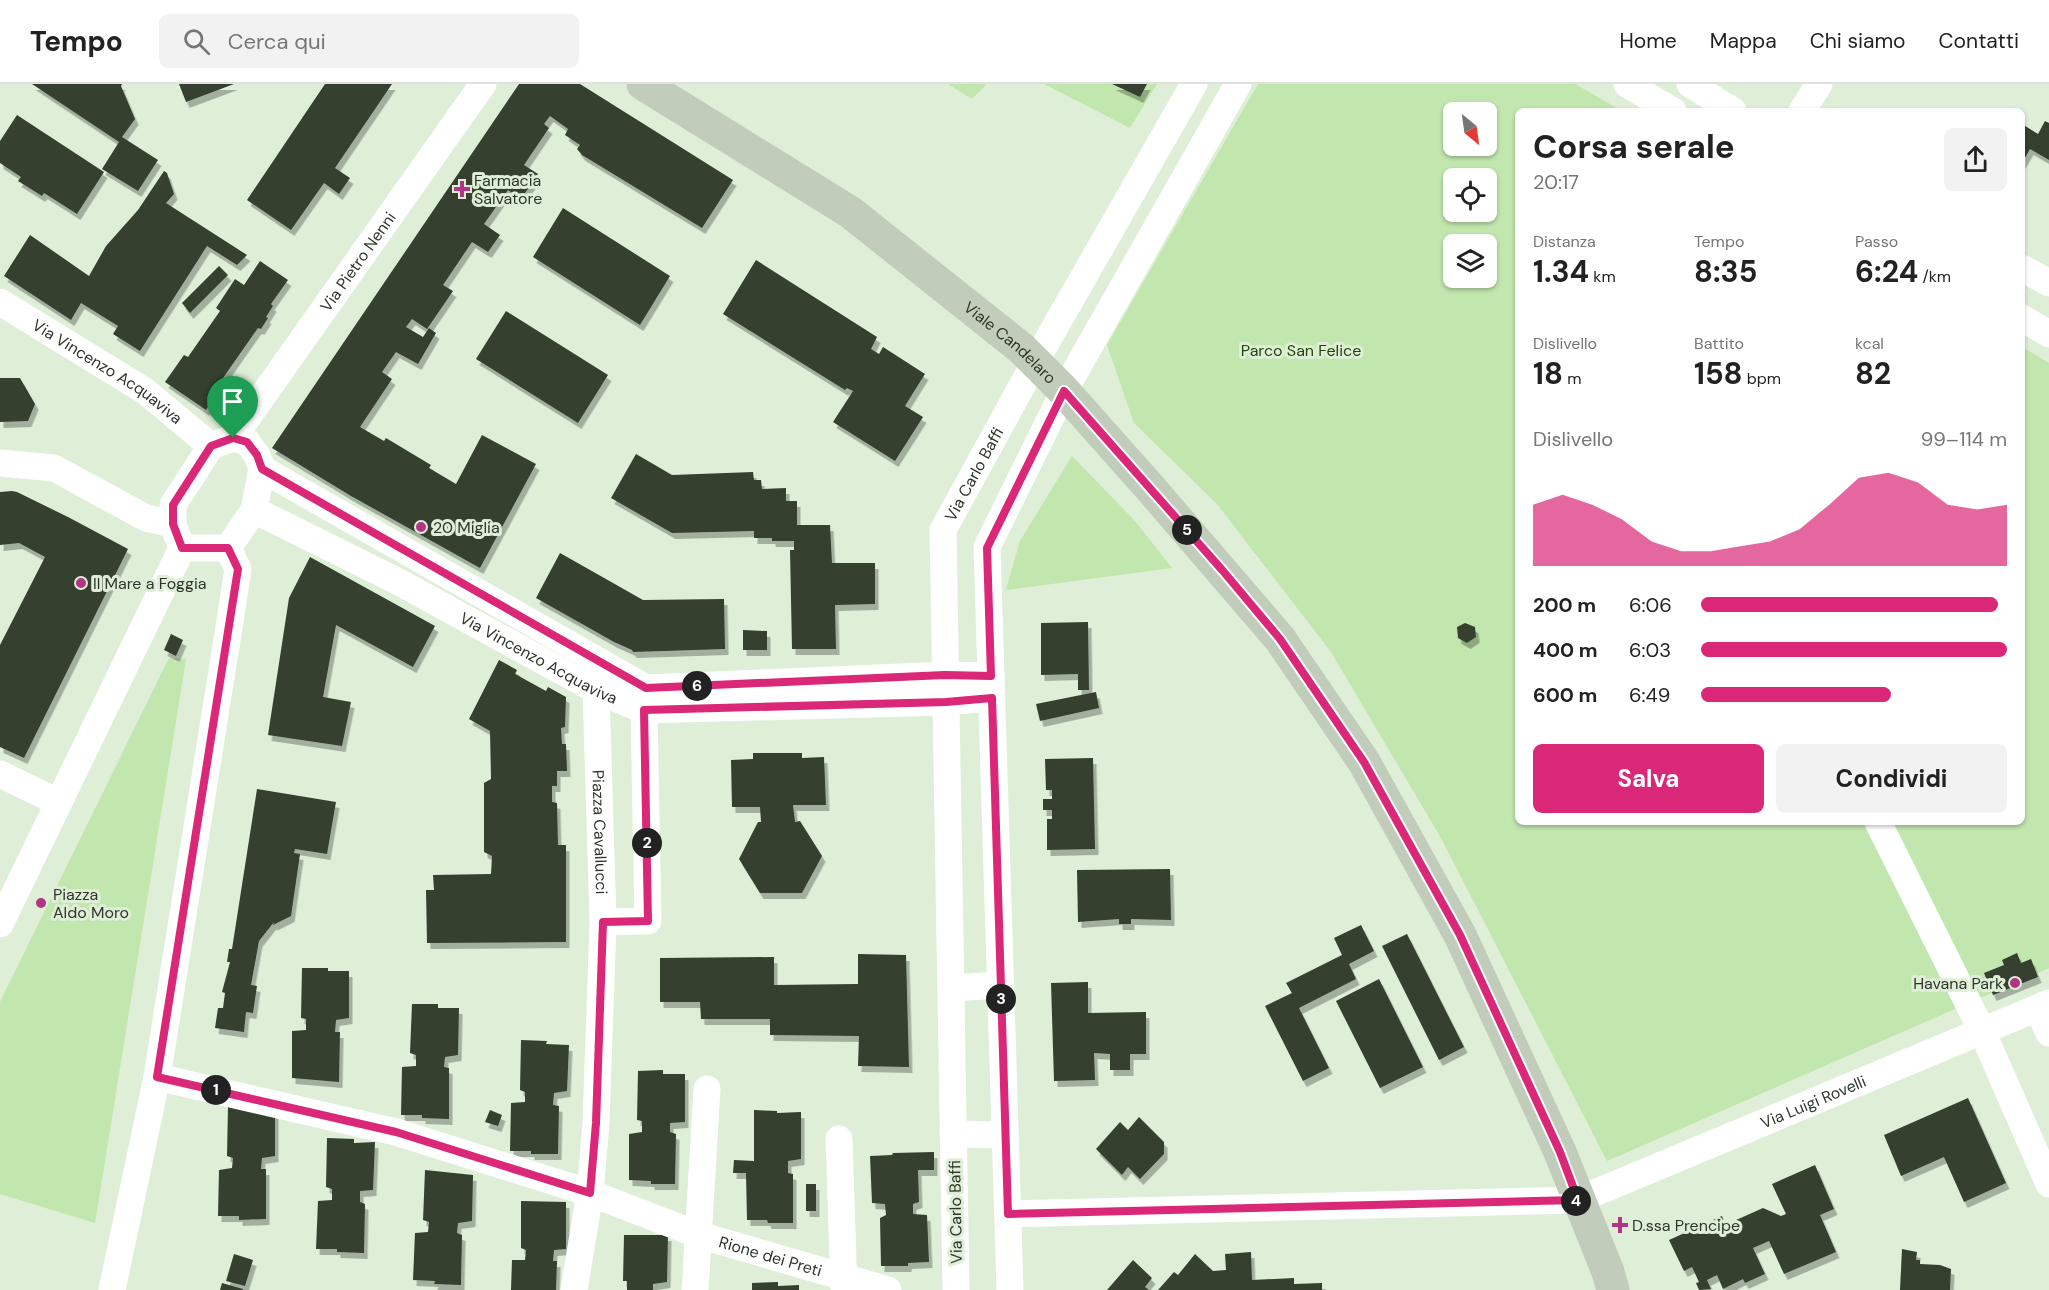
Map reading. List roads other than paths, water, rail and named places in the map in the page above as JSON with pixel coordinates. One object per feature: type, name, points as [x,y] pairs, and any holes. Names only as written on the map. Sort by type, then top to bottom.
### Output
[{"type":"main road","name":"Viale Candelaro","points":[[643,84],[850,212],[1021,348],[1064,391],[1280,639],[1364,762],[1460,935],[1560,1152],[1613,1290]]},
{"type":"street","name":"Via Pietro Nenni","points":[[222,442],[483,84]]},
{"type":"street","name":"Via Carlo Baffi","points":[[956,1290],[943,530],[1035,362],[1194,84]]},
{"type":"street","points":[[1010,1290],[987,548],[1064,391],[1238,84]]},
{"type":"street","points":[[1627,84],[1668,108]]},
{"type":"street","points":[[1690,84],[1728,108]]},
{"type":"street","points":[[1804,108],[1818,84]]},
{"type":"street","points":[[2025,270],[2049,284]]},
{"type":"street","name":"Via Vincenzo Acquaviva","points":[[0,302],[145,391],[222,442]]},
{"type":"street","points":[[2025,320],[2049,334]]},
{"type":"street","points":[[0,924],[58,802],[177,536],[173,505],[222,442],[247,442],[257,455],[262,469],[254,510],[228,548]]},
{"type":"street","points":[[0,463],[54,468],[177,536],[228,548]]},
{"type":"street","name":"Via Vincenzo Acquaviva","points":[[262,469],[604,680],[644,710],[946,702],[992,687]]},
{"type":"street","name":"Via Vincenzo Acquaviva","points":[[254,510],[604,680],[646,688],[945,675],[992,687]]},
{"type":"street","points":[[112,1290],[157,1077],[238,569],[228,548]]},
{"type":"street","name":"Piazza Cavallucci","points":[[603,922],[604,680]]},
{"type":"street","points":[[574,1290],[590,1193],[596,1123],[603,922],[648,921],[644,710]]},
{"type":"street","points":[[0,774],[58,802]]},
{"type":"street","points":[[1879,825],[1982,1032],[2049,1184]]},
{"type":"street","points":[[951,988],[1001,985]]},
{"type":"street","points":[[2044,1006],[2049,1033]]},
{"type":"street","name":"Via Luigi Rovelli","points":[[1578,1200],[2044,1006]]},
{"type":"street","name":"Rione dei Preti","points":[[157,1077],[396,1132],[590,1193],[699,1235],[844,1284],[888,1290]]},
{"type":"street","name":"Rione dei Preti","points":[[695,1290],[707,1089]]},
{"type":"street","points":[[953,1134],[1005,1135]]},
{"type":"street","name":"Rione dei Preti","points":[[839,1139],[844,1284]]},
{"type":"street","points":[[1008,1214],[1578,1200]]},
{"type":"place","name":"Farmacia Salvatore","points":[[462,189]]},
{"type":"place","name":"20 Miglia","points":[[421,527]]},
{"type":"place","name":"Il Mare a Foggia","points":[[81,583]]},
{"type":"place","name":"Piazza Aldo Moro","points":[[41,903]]},
{"type":"place","name":"Havana Park","points":[[2015,983]]},
{"type":"place","name":"D.ssa Prencipe","points":[[1620,1225]]},
{"type":"park label","name":"Parco San Felice","points":[[1301,350]]}]
